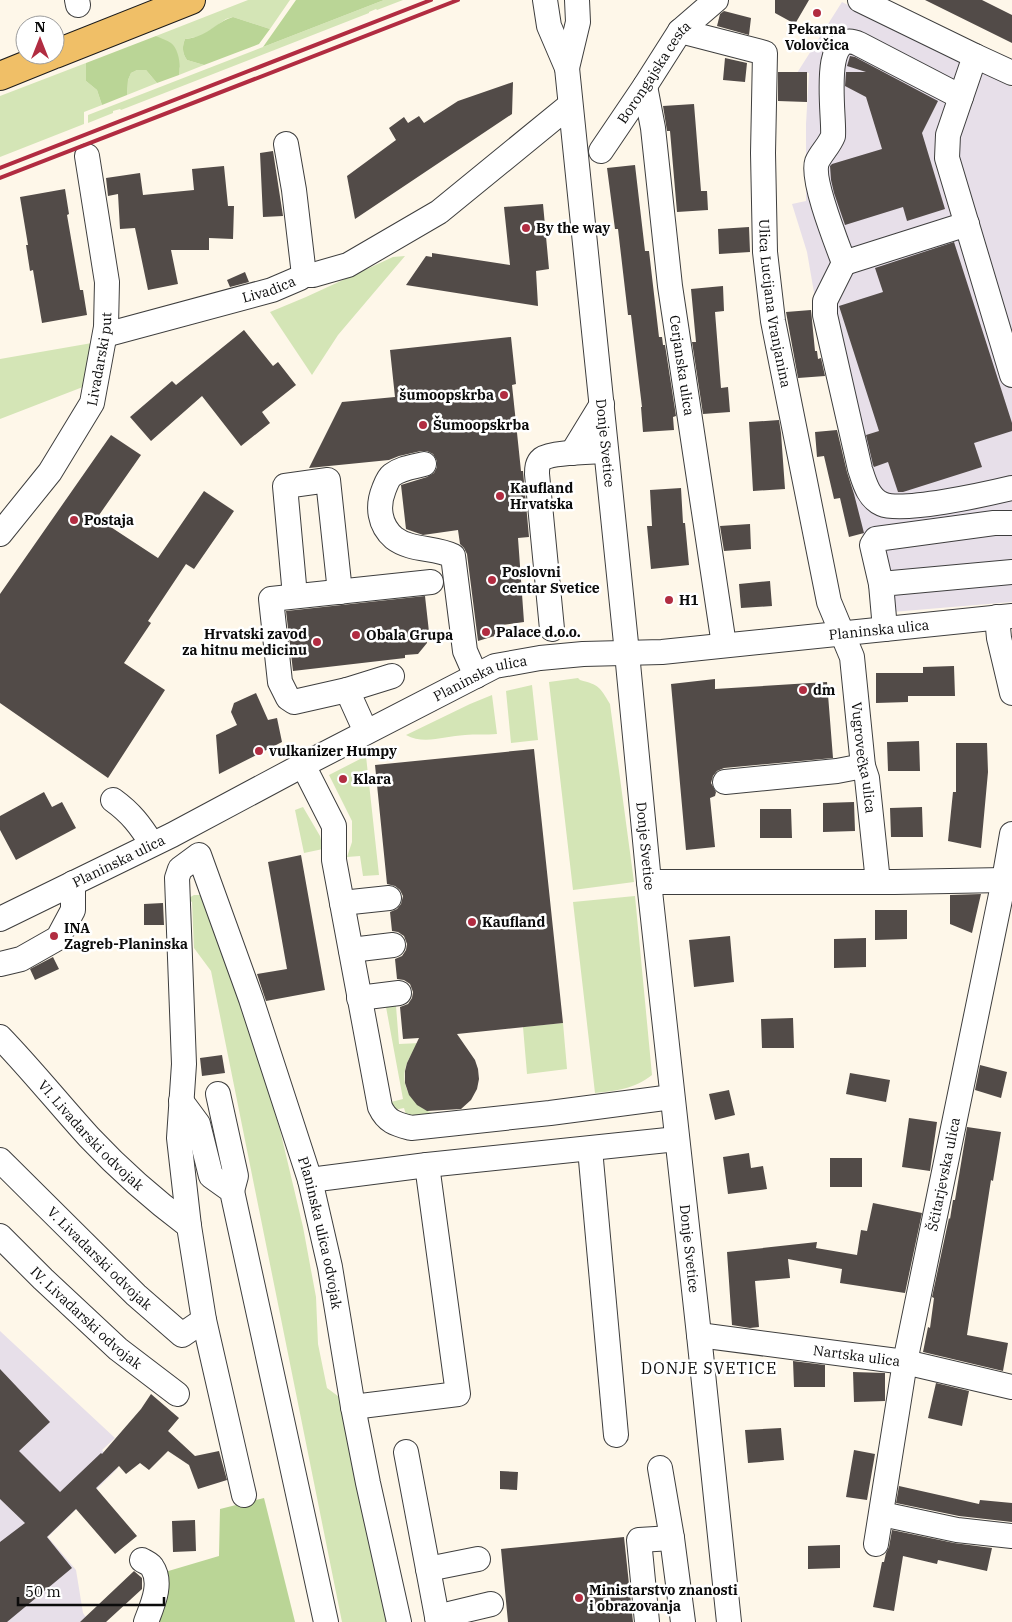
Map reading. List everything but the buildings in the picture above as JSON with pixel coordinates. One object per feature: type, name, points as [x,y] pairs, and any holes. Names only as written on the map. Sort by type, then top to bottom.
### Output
[{"type":"main road","points":[[65,50],[191,0]]},
{"type":"main road","points":[[0,76],[27,65]]},
{"type":"street","name":"Donje Svetice","points":[[545,0],[549,26],[567,68]]},
{"type":"street","name":"Donje Svetice","points":[[577,0],[578,22],[567,68],[570,105],[628,653],[649,882],[729,1622]]},
{"type":"street","name":"Borongajska cesta","points":[[601,151],[680,30],[716,0]]},
{"type":"street","points":[[860,0],[1012,73]]},
{"type":"street","name":"Ulica Lucijana Vranjanina","points":[[680,30],[764,53],[762,153],[764,252],[773,321],[829,602],[841,634]]},
{"type":"street","points":[[844,263],[817,182],[816,168],[817,162],[830,144],[833,136],[832,68],[840,46],[847,41],[852,41],[961,97]]},
{"type":"street","points":[[975,56],[948,135],[947,158],[1012,375]]},
{"type":"street","name":"Cerjanska ulica","points":[[645,86],[653,128],[670,286],[724,645]]},
{"type":"street","points":[[304,275],[313,275],[348,265],[439,212],[570,105]]},
{"type":"street","name":"Livadica","points":[[105,335],[272,290],[304,275],[294,190],[286,144]]},
{"type":"street","name":"Livadarski put","points":[[0,534],[50,472],[92,403],[105,335],[107,282],[87,156]]},
{"type":"street","points":[[968,224],[844,263],[825,300],[825,316],[860,469],[873,498],[882,504],[895,507],[958,499],[1012,488]]},
{"type":"street","points":[[572,453],[602,404]]},
{"type":"street","points":[[552,629],[538,465],[542,459],[552,455],[606,451]]},
{"type":"street","points":[[424,464],[401,469],[390,477],[379,505],[380,514],[385,528],[396,539],[415,547],[453,556],[465,651],[476,676]]},
{"type":"street","points":[[295,596],[284,486],[328,480],[340,592]]},
{"type":"street","points":[[885,629],[881,584],[872,545],[876,539],[1012,523]]},
{"type":"street","points":[[881,584],[1012,572]]},
{"type":"street","points":[[392,676],[347,690],[294,702],[288,698],[280,682],[271,599],[431,582]]},
{"type":"street","points":[[1004,616],[998,638],[1012,693]]},
{"type":"street","name":"Planinska ulica","points":[[0,919],[162,840],[495,666],[540,658],[583,654],[662,652],[1004,616]]},
{"type":"street","name":"Vugrovečka ulica","points":[[841,634],[852,656],[863,766],[867,778],[878,882]]},
{"type":"street","points":[[347,690],[366,732]]},
{"type":"street","points":[[303,765],[334,826],[334,860],[380,1107],[384,1116],[395,1124],[411,1128],[550,1114],[672,1097]]},
{"type":"street","points":[[725,782],[837,771],[863,766]]},
{"type":"street","points":[[113,800],[129,812],[142,828],[162,840],[198,855],[180,869],[176,878],[184,1064],[179,1138],[189,1226],[204,1320],[244,1495]]},
{"type":"street","name":"Planinska ulica odvojak","points":[[204,818],[198,855],[251,999],[310,1180],[330,1267],[353,1407],[398,1622]]},
{"type":"street","name":"Ščitarjevska ulica","points":[[876,1544],[905,1362],[1012,834]]},
{"type":"street","points":[[649,882],[1004,880]]},
{"type":"street","points":[[0,964],[21,959],[58,938],[73,910],[73,883]]},
{"type":"street","points":[[342,902],[388,898]]},
{"type":"street","points":[[351,950],[394,945]]},
{"type":"street","points":[[359,998],[399,993]]},
{"type":"street","name":"VI. Livadarski odvojak","points":[[0,1037],[28,1066],[90,1138],[159,1203],[189,1226]]},
{"type":"street","points":[[218,1094],[236,1176],[232,1191],[326,1622]]},
{"type":"street","points":[[181,1101],[198,1124],[211,1176],[232,1191]]},
{"type":"street","points":[[310,1180],[427,1165],[677,1139]]},
{"type":"street","points":[[590,1149],[616,1435]]},
{"type":"street","name":"V. Livadarski odvojak","points":[[0,1160],[136,1296],[182,1335],[204,1320]]},
{"type":"street","points":[[353,1407],[458,1394],[427,1165]]},
{"type":"street","name":"IV. Livadarski odvojak","points":[[0,1236],[118,1349],[178,1394]]},
{"type":"street","name":"Nartska ulica","points":[[699,1335],[905,1362],[1012,1387]]},
{"type":"street","points":[[406,1452],[438,1619],[491,1604]]},
{"type":"street","points":[[660,1468],[672,1538],[683,1622]]},
{"type":"street","points":[[882,1514],[956,1530],[1012,1536]]},
{"type":"street","points":[[647,1622],[639,1540],[672,1538]]},
{"type":"street","points":[[428,1569],[478,1559]]},
{"type":"street","points":[[142,1560],[152,1566],[157,1580],[155,1598],[146,1622]]},
{"type":"shaded area","points":[[842,2],[1012,87],[1012,602],[880,613],[832,396],[807,252],[792,204],[806,201],[806,124],[809,73],[797,73]]},
{"type":"shaded area","points":[[0,1331],[115,1438],[102,1450],[118,1468],[48,1537],[76,1570],[83,1613],[89,1622],[0,1622]]},
{"type":"green space","points":[[248,0],[290,0],[270,29],[233,17],[226,19],[202,36],[185,39],[183,50],[187,60],[204,65],[179,75],[180,68],[156,36]]},
{"type":"green space","points":[[296,0],[384,0],[263,47]]},
{"type":"green space","points":[[384,0],[403,0],[121,110],[113,111],[113,113],[88,123],[88,115]]},
{"type":"green space","points":[[233,17],[270,29],[259,44],[204,65],[187,60],[183,50],[185,39],[200,36]]},
{"type":"green space","points":[[156,36],[171,43],[176,49],[180,67],[179,75],[157,83],[146,70],[137,70],[131,73],[128,80],[127,95],[102,105],[97,90],[86,81],[86,63]]},
{"type":"green space","points":[[86,63],[86,81],[97,90],[102,105],[84,112],[84,124],[0,157],[0,96]]},
{"type":"green space","points":[[137,70],[146,70],[157,83],[127,95],[128,80],[131,73]]},
{"type":"green space","points":[[405,256],[338,335],[312,375],[270,312],[393,257]]},
{"type":"green space","points":[[92,343],[88,385],[0,419],[0,359]]},
{"type":"green space","points":[[578,678],[598,688],[610,704],[634,882],[573,890],[549,682]]},
{"type":"green space","points":[[532,685],[538,740],[511,743],[506,691]]},
{"type":"green space","points":[[492,695],[497,734],[465,735],[427,740],[406,735],[470,704]]},
{"type":"green space","points":[[366,756],[379,875],[363,876],[360,856],[347,857],[352,842],[352,821],[329,775]]},
{"type":"green space","points":[[303,807],[320,836],[323,849],[304,853],[295,810]]},
{"type":"green space","points":[[194,895],[200,895],[215,928],[244,1009],[280,1130],[303,1227],[316,1297],[318,1344],[327,1388],[346,1402],[389,1622],[342,1622],[211,971],[194,948],[192,902],[187,899]]},
{"type":"green space","points":[[635,896],[652,1075],[632,1086],[595,1093],[573,902]]},
{"type":"green space","points":[[396,1006],[399,1044],[420,1043],[407,1063],[404,1080],[406,1087],[414,1101],[427,1111],[435,1114],[407,1118],[404,1108],[394,1110],[391,1102],[403,1099],[386,1007]]},
{"type":"green space","points":[[563,1023],[567,1069],[527,1074],[523,1027]]},
{"type":"green space","points":[[264,1498],[295,1622],[153,1622],[165,1572],[219,1556],[220,1509]]},
{"type":"railway","points":[[0,168],[431,0]]},
{"type":"railway","points":[[0,178],[458,0]]},
{"type":"place","name":"Pekarna Volovčica","points":[[817,13]]},
{"type":"place","name":"By the way","points":[[526,228]]},
{"type":"place","name":"šumoopskrba","points":[[504,395]]},
{"type":"place","name":"Šumoopskrba","points":[[423,425]]},
{"type":"place","name":"Kaufland Hrvatska","points":[[500,496]]},
{"type":"place","name":"Postaja","points":[[74,520]]},
{"type":"place","name":"Poslovni centar Svetice","points":[[492,580]]},
{"type":"place","name":"H1","points":[[669,600]]},
{"type":"place","name":"Palace d.o.o.","points":[[486,632]]},
{"type":"place","name":"Obala Grupa","points":[[356,635]]},
{"type":"place","name":"Hrvatski zavod za hitnu medicinu","points":[[317,642]]},
{"type":"place","name":"dm","points":[[803,690]]},
{"type":"place","name":"vulkanizer Humpy","points":[[259,751]]},
{"type":"place","name":"Klara","points":[[343,779]]},
{"type":"place","name":"Kaufland","points":[[472,922]]},
{"type":"place","name":"INA Zagreb-Planinska","points":[[54,936]]},
{"type":"place","name":"Ministarstvo znanosti i obrazovanja","points":[[579,1598]]},
{"type":"district","name":"DONJE SVETICE","points":[[709,1368]]}]
